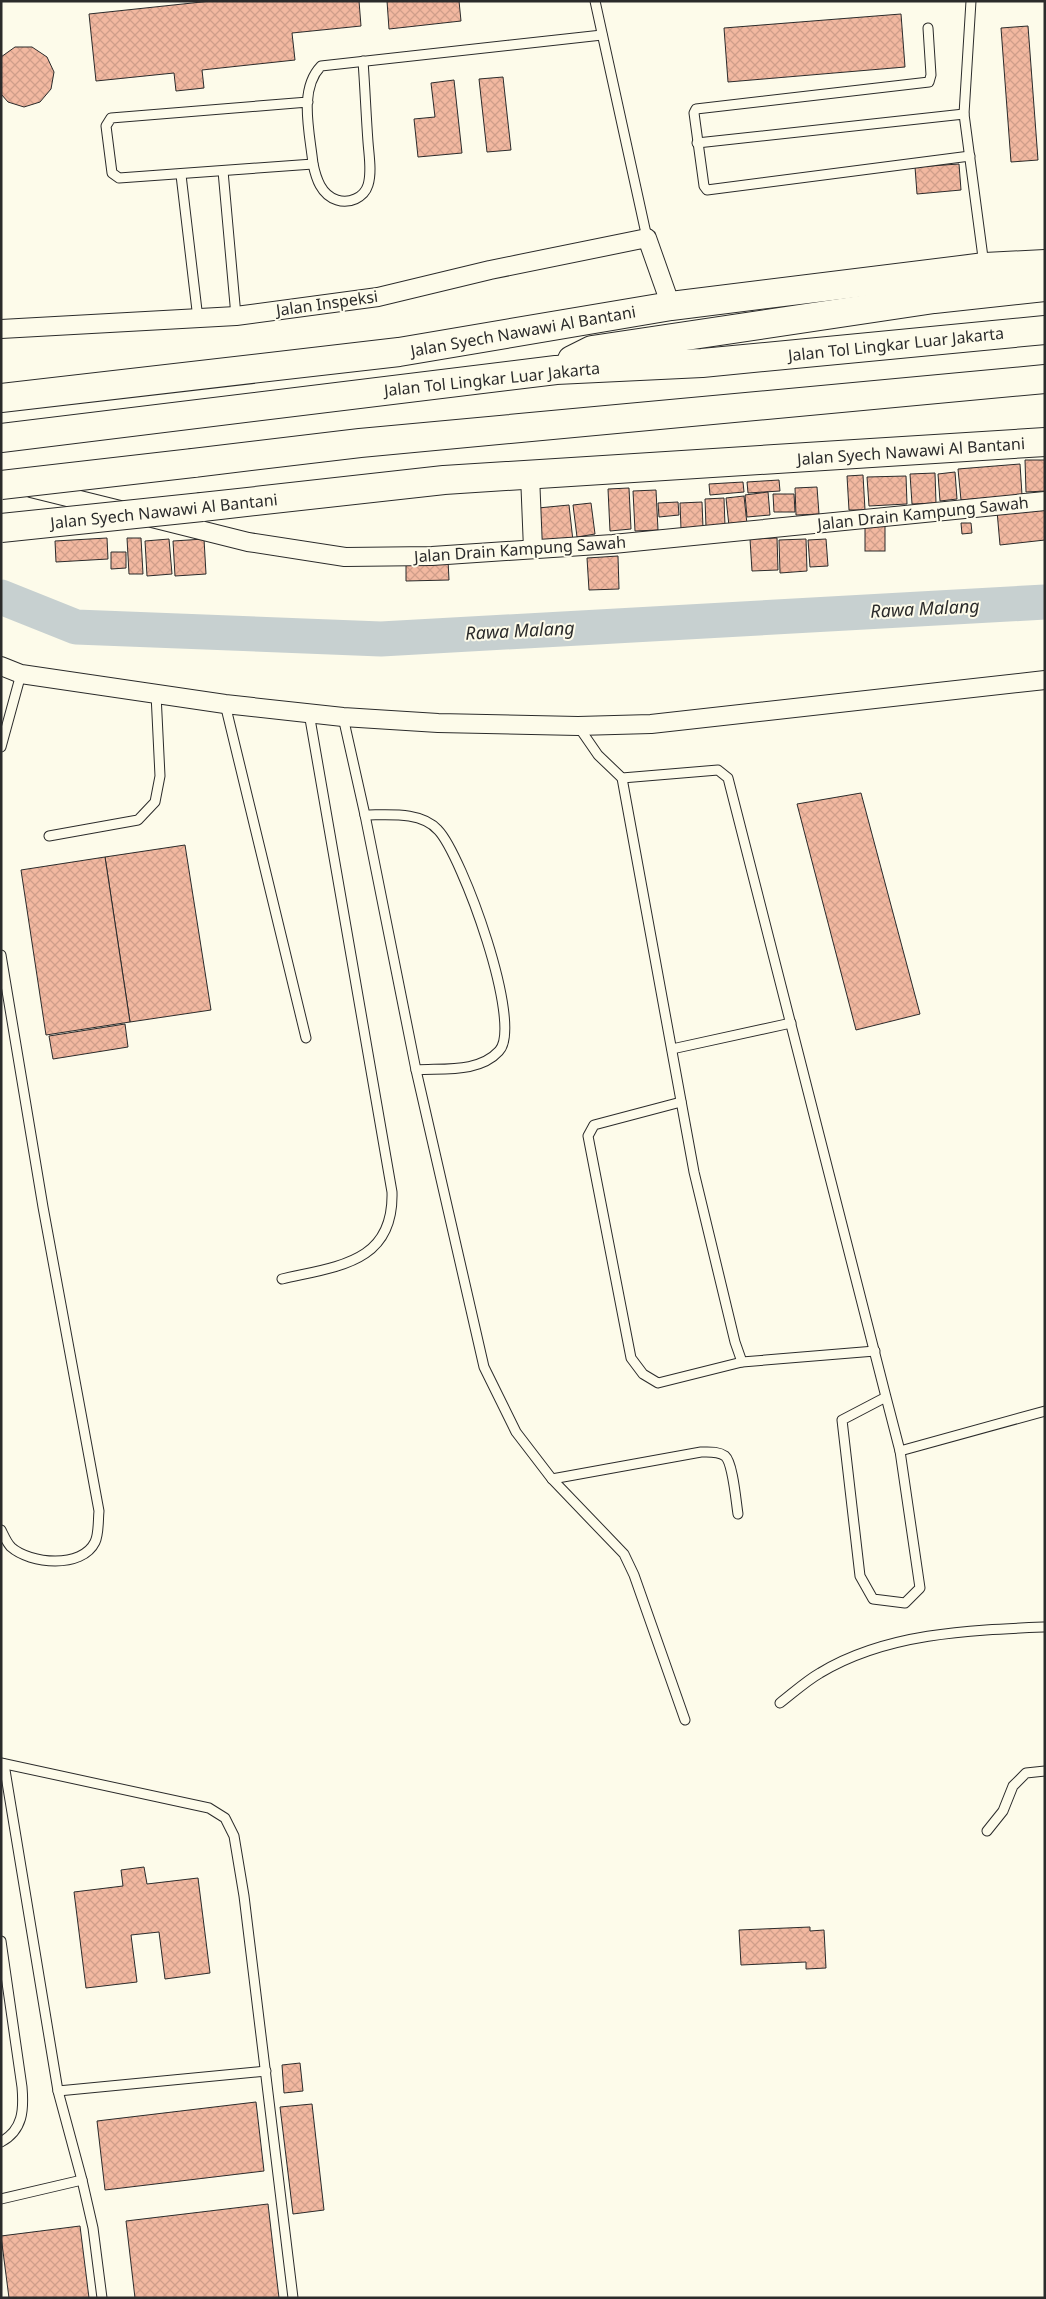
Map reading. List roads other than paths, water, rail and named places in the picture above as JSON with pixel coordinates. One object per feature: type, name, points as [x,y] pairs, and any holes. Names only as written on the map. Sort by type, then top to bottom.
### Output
[{"type":"highway","name":"Jalan Syech Nawawi Al Bantani","points":[[1,398],[398,352],[671,306],[985,267],[1045,264]]},
{"type":"highway","points":[[556,370],[592,350],[934,299],[1045,287]]},
{"type":"highway","name":"Jalan Tol Lingkar Luar Jakarta","points":[[1,438],[556,370],[702,363],[1045,330]]},
{"type":"highway","points":[[1,485],[360,443],[1045,379]]},
{"type":"highway","points":[[952,389],[1045,393]]},
{"type":"highway","name":"Jalan Syech Nawawi Al Bantani","points":[[1,528],[444,480],[1045,442]]},
{"type":"street","points":[[648,238],[671,306]]},
{"type":"street","name":"Jalan Inspeksi","points":[[1,329],[236,316],[378,297],[490,270],[648,238]]},
{"type":"street","points":[[530,475],[533,549]]},
{"type":"street","name":"Jalan Drain Kampung Sawah","points":[[1,481],[248,542],[345,557],[432,556],[613,544],[1045,501]]},
{"type":"street","points":[[1,666],[21,674],[225,704],[343,717],[438,723],[578,726],[651,724],[1045,680]]},
{"type":"lane","points":[[595,1],[648,238]]},
{"type":"lane","points":[[971,1],[964,114],[985,267]]},
{"type":"lane","points":[[928,28],[932,75],[929,82],[700,108],[694,113],[704,186],[707,190],[970,156]]},
{"type":"lane","points":[[363,61],[369,168],[368,186],[360,197],[348,202],[336,200],[325,193],[317,181],[313,164],[308,102],[311,81],[321,66],[363,61],[602,35]]},
{"type":"lane","points":[[308,102],[111,118],[106,126],[112,172],[119,178],[313,164]]},
{"type":"lane","points":[[697,143],[964,114]]},
{"type":"lane","points":[[223,171],[236,316]]},
{"type":"lane","points":[[181,175],[198,319]]},
{"type":"lane","points":[[1,746],[21,674]]},
{"type":"lane","points":[[49,836],[138,820],[155,802],[160,776],[156,694]]},
{"type":"lane","points":[[225,704],[306,1038]]},
{"type":"lane","points":[[282,1279],[335,1267],[364,1256],[385,1233],[393,1212],[390,1182],[309,713]]},
{"type":"lane","points":[[343,717],[365,815],[416,1070],[484,1367],[516,1432],[552,1479],[624,1554],[634,1576],[685,1720]]},
{"type":"lane","points":[[578,726],[598,755],[622,778],[694,1172],[735,1342],[742,1362]]},
{"type":"lane","points":[[622,778],[718,770],[728,778],[900,1451],[920,1588],[905,1603],[873,1599],[860,1576],[842,1420],[886,1397]]},
{"type":"lane","points":[[365,815],[396,815],[416,818],[437,829],[455,858],[472,893],[493,961],[501,998],[506,1032],[500,1051],[477,1066],[416,1070]]},
{"type":"lane","points":[[1,955],[40,1187],[99,1511],[95,1543],[79,1557],[60,1562],[30,1558],[11,1547],[1,1530]]},
{"type":"lane","points":[[672,1049],[791,1023]]},
{"type":"lane","points":[[681,1102],[594,1125],[588,1136],[631,1358],[643,1374],[658,1383],[742,1362],[874,1351]]},
{"type":"lane","points":[[900,1451],[1045,1411]]},
{"type":"lane","points":[[552,1479],[701,1452],[716,1452],[725,1456],[729,1464],[738,1514]]},
{"type":"lane","points":[[780,1703],[820,1673],[866,1651],[935,1636],[976,1630],[1045,1627]]},
{"type":"lane","points":[[102,2298],[93,2228],[58,2091],[3,1764],[209,1808],[225,1818],[234,1836],[244,1896],[293,2298]]},
{"type":"lane","points":[[987,1831],[1003,1811],[1013,1786],[1026,1773],[1045,1771]]},
{"type":"lane","points":[[1,1941],[24,2110],[11,2136],[1,2142]]},
{"type":"lane","points":[[58,2091],[266,2071]]},
{"type":"lane","points":[[1,2199],[82,2180]]},
{"type":"waterway","name":"Rawa Malang","points":[[1,597],[76,627],[381,639],[1045,602]]}]
